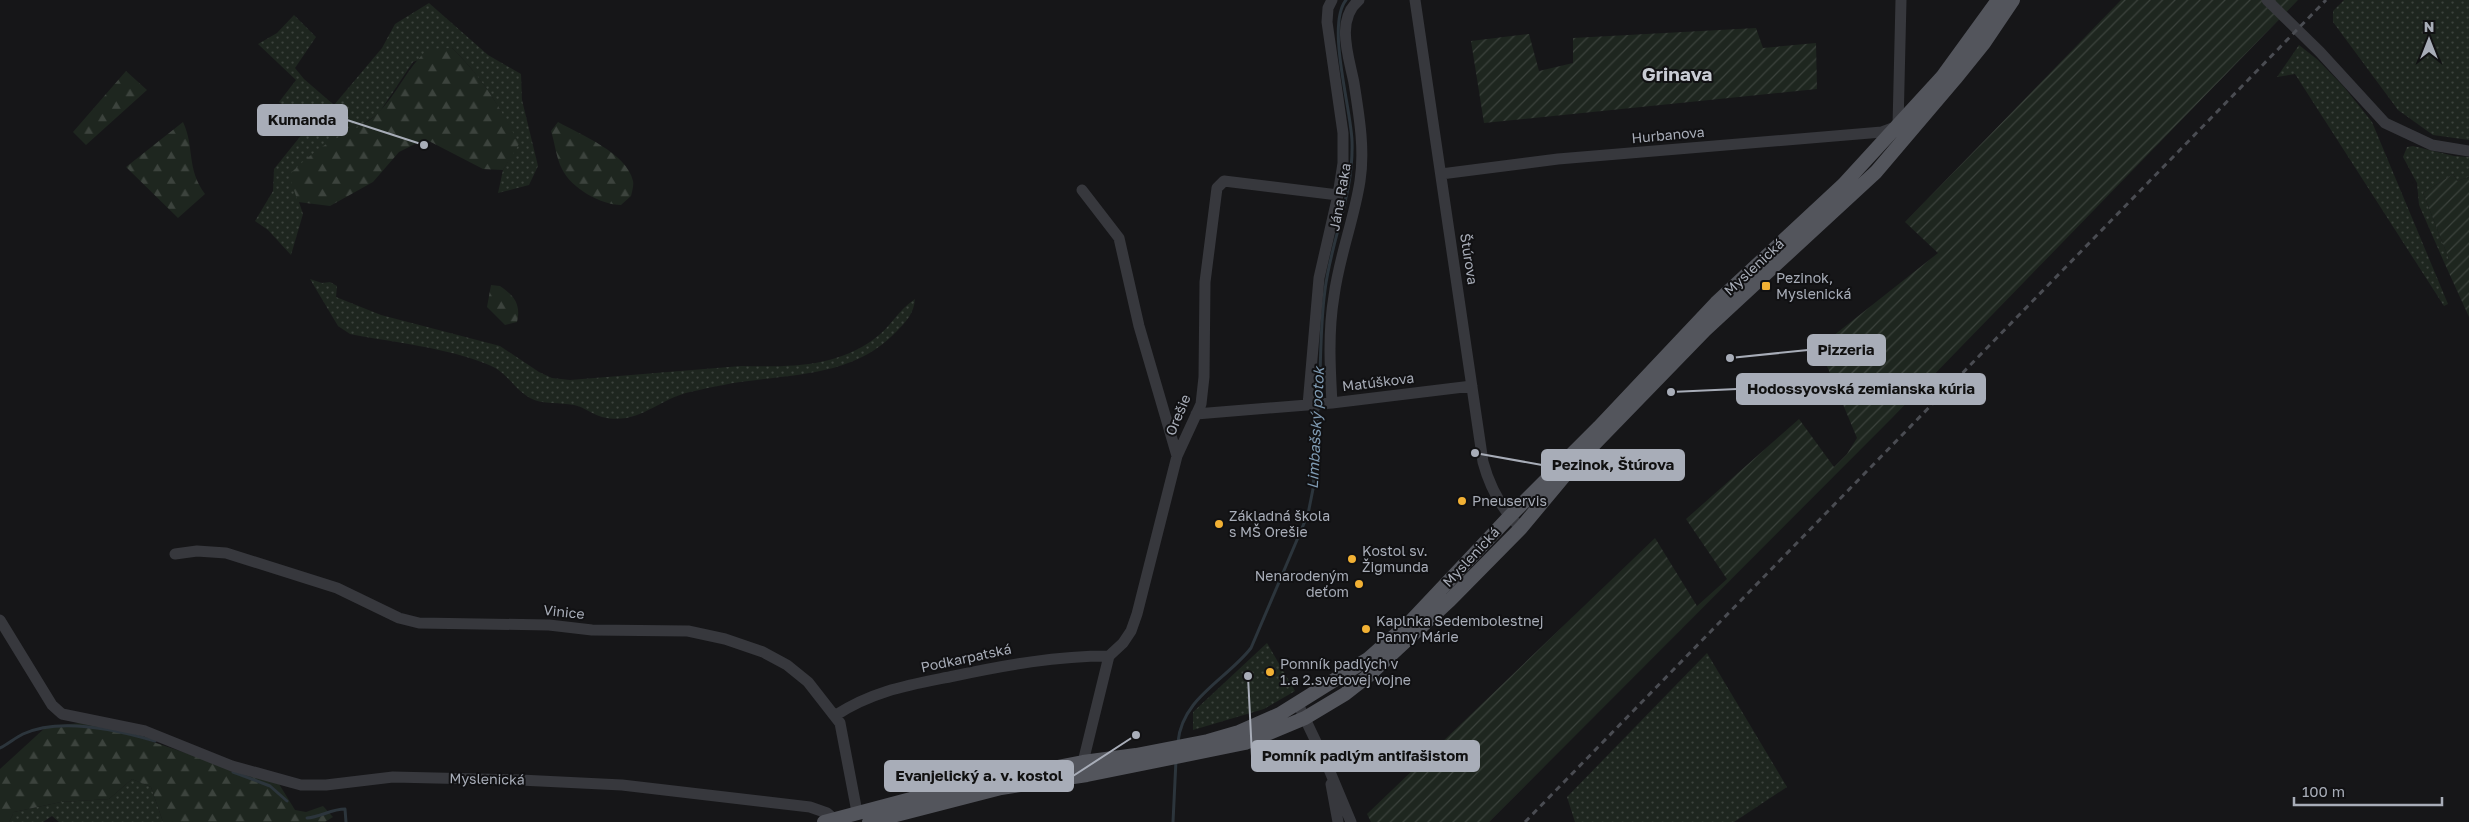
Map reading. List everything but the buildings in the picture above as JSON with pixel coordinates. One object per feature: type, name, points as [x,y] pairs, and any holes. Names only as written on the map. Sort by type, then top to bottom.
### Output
[{"type":"main road","name":"Myslenická","points":[[1186,751],[1238,732],[1298,704],[1368,659],[1390,641],[1509,517],[1599,427],[1716,303],[1843,185],[1942,77],[1998,0]]},
{"type":"main road","name":"Myslenická","points":[[869,822],[1001,788],[1169,754],[1245,743],[1305,718],[1345,694],[1368,676],[1450,600],[1521,528],[1571,468],[1705,330],[1876,172],[1961,72],[2013,0]]},
{"type":"main road","name":"Myslenická","points":[[830,821],[857,812],[956,787],[1083,762],[1169,754]]},
{"type":"street","points":[[1309,404],[1319,278],[1338,195],[1343,149],[1340,112],[1328,38],[1327,15],[1332,0]]},
{"type":"street","name":"Jána Raka","points":[[1329,403],[1334,295],[1356,204],[1362,159],[1358,112],[1346,29],[1348,14],[1359,0]]},
{"type":"street","name":"Štúrova","points":[[1415,0],[1472,386],[1488,478],[1495,496],[1509,517],[1521,528]]},
{"type":"street","points":[[1898,126],[1901,0]]},
{"type":"street","points":[[2269,2],[2320,52],[2385,123],[2432,145],[2469,151]]},
{"type":"street","name":"Hurbanova","points":[[1441,174],[1558,159],[1882,132],[1898,126]]},
{"type":"street","name":"Orešie","points":[[1109,656],[1123,643],[1131,631],[1177,456],[1201,404],[1203,391],[1205,282],[1210,231],[1220,184],[1224,181],[1338,195]]},
{"type":"street","points":[[1082,190],[1119,238],[1139,326],[1177,456]]},
{"type":"street","name":"Matúškova","points":[[1196,414],[1329,403],[1472,386]]},
{"type":"street","name":"Vinice","points":[[175,554],[197,551],[226,553],[337,588],[399,618],[419,623],[530,624],[592,630],[688,631],[749,646],[787,664],[817,691],[836,715],[842,730],[857,812]]},
{"type":"street","name":"Myslenická","points":[[0,620],[57,711],[75,718],[145,731],[240,769],[301,785],[326,786],[393,777],[622,785],[810,807],[827,812],[830,821]]},
{"type":"street","points":[[1083,762],[1109,656]]},
{"type":"street","name":"Podkarpatská","points":[[836,715],[868,696],[902,687],[1049,658],[1109,656]]},
{"type":"street","points":[[1298,704],[1328,767],[1351,822]]},
{"type":"street","points":[[1328,767],[1338,822]]},
{"type":"green space","points":[[2121,0],[2298,0],[1891,419],[1489,822],[1371,822],[1367,814],[1655,538],[1697,606],[1727,579],[1686,519],[1799,419],[1834,467],[1847,454],[1857,438],[1819,347],[1938,253],[1905,222]]},
{"type":"green space","points":[[2344,0],[2469,0],[2469,140],[2433,135],[2398,110],[2333,22],[2333,11]]},
{"type":"green space","points":[[429,3],[488,55],[521,74],[522,100],[538,166],[529,185],[498,193],[503,170],[518,144],[490,93],[452,48],[413,62],[379,113],[290,175],[303,214],[291,255],[268,230],[255,221],[273,191],[274,169],[307,128],[279,102],[296,80],[258,44],[277,33],[294,15],[316,37],[295,68],[304,79],[334,105],[382,48],[395,24]]},
{"type":"green space","points":[[1756,28],[1763,48],[1816,43],[1817,89],[1484,123],[1471,41],[1529,34],[1539,71],[1573,63],[1573,38]]},
{"type":"green space","points":[[2299,45],[2318,60],[2344,87],[2372,122],[2448,304],[2444,306],[2295,74],[2277,77]]},
{"type":"green space","points":[[452,48],[490,93],[519,144],[503,170],[483,169],[425,139],[399,152],[373,182],[330,206],[298,202],[289,175],[323,146],[363,124],[378,113],[391,98],[414,64],[428,49]]},
{"type":"green space","points":[[126,71],[147,90],[86,145],[73,132]]},
{"type":"green space","points":[[183,122],[187,131],[195,175],[205,194],[178,218],[126,167]]},
{"type":"green space","points":[[558,122],[613,153],[629,171],[633,183],[632,193],[621,205],[596,199],[579,189],[566,176],[558,160],[551,131]]},
{"type":"green space","points":[[2413,146],[2454,156],[2469,157],[2469,177],[2457,181],[2453,174],[2423,193],[2449,259],[2444,262],[2419,205],[2417,183],[2403,157],[2407,147]]},
{"type":"green space","points":[[2453,174],[2457,181],[2469,177],[2469,317],[2444,262],[2449,259],[2423,193]]},
{"type":"green space","points":[[310,279],[322,283],[330,282],[337,286],[336,297],[381,315],[500,346],[539,372],[552,378],[570,380],[741,366],[793,366],[827,361],[859,349],[874,339],[915,299],[911,313],[897,331],[882,345],[849,363],[814,372],[732,383],[690,392],[678,395],[637,415],[615,419],[602,417],[574,405],[530,398],[501,372],[472,359],[420,346],[350,334],[338,326]]},
{"type":"green space","points":[[491,285],[500,286],[510,293],[516,301],[518,311],[517,322],[505,325],[487,307]]},
{"type":"green space","points":[[1267,643],[1295,691],[1264,709],[1193,730],[1193,712]]},
{"type":"green space","points":[[1707,653],[1787,787],[1734,822],[1575,822],[1567,797]]},
{"type":"green space","points":[[93,722],[279,784],[295,810],[306,812],[323,806],[333,817],[325,822],[163,822],[151,787],[132,779],[109,799],[61,802],[14,812],[9,822],[0,822],[0,769],[47,726]]},
{"type":"green space","points":[[132,779],[151,787],[163,822],[59,822],[52,816],[43,822],[9,822],[14,812],[61,802],[109,799]]},
{"type":"waterway","name":"Limbašský potok","points":[[1319,400],[1323,304],[1328,271],[1346,198],[1352,161],[1351,126],[1341,68],[1338,28],[1340,12],[1346,0]]},
{"type":"waterway","name":"Limbašský potok","points":[[1178,742],[1181,727],[1196,701],[1251,648],[1308,514],[1313,489],[1318,407]]},
{"type":"waterway","points":[[0,748],[23,734],[54,726],[107,729],[155,741]]},
{"type":"waterway","name":"Limbašský potok","points":[[1173,822],[1176,760]]},
{"type":"waterway","points":[[233,772],[270,786],[287,801]]},
{"type":"waterway","points":[[307,818],[345,809],[346,822]]},
{"type":"railway","points":[[1525,822],[2326,0]]},
{"type":"place","name":"Kumanda","points":[[424,145]]},
{"type":"place","name":"Pezinok, Myslenická","points":[[1766,286]]},
{"type":"place","name":"Pizzeria","points":[[1730,358]]},
{"type":"place","name":"Hodossyovská zemianska kúria","points":[[1671,392]]},
{"type":"place","name":"Pezinok, Štúrova","points":[[1475,453]]},
{"type":"place","name":"Pneuservis","points":[[1462,501]]},
{"type":"place","name":"Základná škola s MŠ Orešie","points":[[1219,524]]},
{"type":"place","name":"Kostol sv. Žigmunda","points":[[1352,559]]},
{"type":"place","name":"Nenarodeným deťom","points":[[1359,584]]},
{"type":"place","name":"Kaplnka Sedembolestnej Panny Márie","points":[[1366,629]]},
{"type":"place","name":"Pomník padlých v 1.a 2.svetovej vojne","points":[[1270,672]]},
{"type":"place","name":"Pomník padlým antifašistom","points":[[1248,676]]},
{"type":"place","name":"Evanjelický a. v. kostol","points":[[1136,735]]},
{"type":"district","name":"Grinava","points":[[1677,74]]}]
